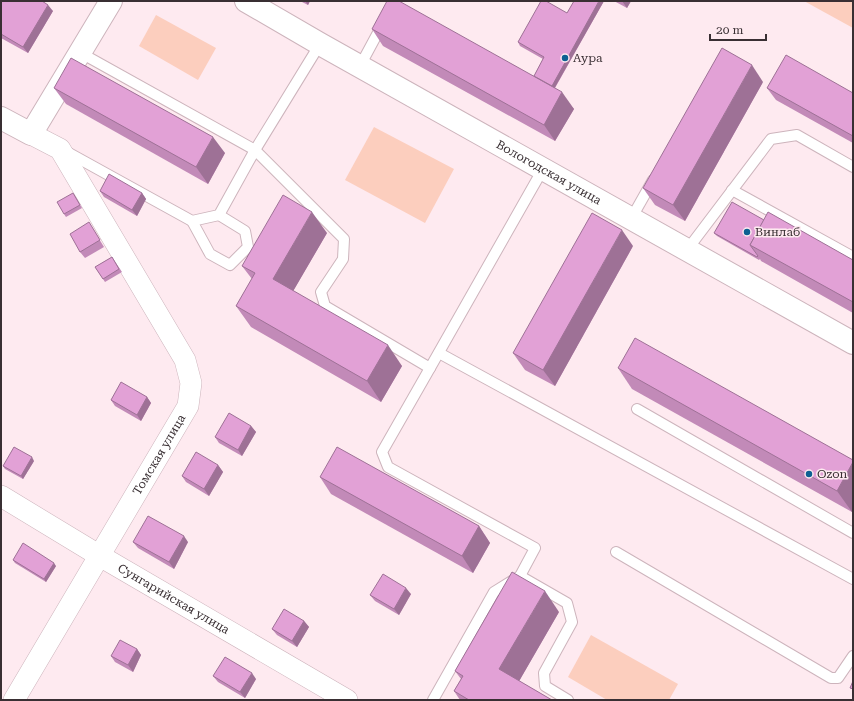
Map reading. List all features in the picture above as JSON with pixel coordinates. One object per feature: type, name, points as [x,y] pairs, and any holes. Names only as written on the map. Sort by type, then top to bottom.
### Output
[{"type":"street","points":[[31,134],[111,1]]},
{"type":"street","name":"Вологодская улица","points":[[246,1],[853,343]]},
{"type":"street","points":[[1,118],[60,149]]},
{"type":"street","name":"Томская улица","points":[[14,700],[188,406],[191,383],[185,360],[60,149]]},
{"type":"street","name":"Сунгарийская улица","points":[[1,496],[100,556],[347,700]]},
{"type":"lane","points":[[360,66],[395,1]]},
{"type":"lane","points":[[219,215],[255,150],[320,44]]},
{"type":"lane","points":[[79,52],[255,150],[344,239],[343,259],[322,292],[325,306],[430,368]]},
{"type":"lane","points":[[687,250],[771,139],[797,135],[853,167]]},
{"type":"lane","points":[[60,149],[192,221],[210,254],[230,264],[248,248],[245,230],[219,215],[192,221]]},
{"type":"lane","points":[[433,700],[494,592],[520,576],[535,548],[388,467],[382,452],[543,169]]},
{"type":"lane","points":[[631,219],[658,171]]},
{"type":"lane","points":[[732,190],[853,257]]},
{"type":"lane","points":[[439,353],[853,580]]},
{"type":"lane","points":[[637,410],[853,533]]},
{"type":"lane","points":[[616,552],[832,678],[838,678],[853,656]]},
{"type":"lane","points":[[520,576],[567,603],[572,622],[544,673],[545,686],[568,700]]},
{"type":"shaded area","points":[[804,1],[853,1],[853,28]]},
{"type":"shaded area","points":[[156,15],[216,48],[198,80],[139,46]]},
{"type":"shaded area","points":[[374,127],[454,169],[425,223],[345,180]]},
{"type":"shaded area","points":[[591,635],[678,684],[669,700],[607,700],[568,677]]},
{"type":"building","points":[[1,1],[42,1],[48,5],[23,47],[1,34]]},
{"type":"building","points":[[387,1],[399,1],[562,92],[544,125],[372,29]]},
{"type":"building","points":[[541,1],[546,1],[567,13],[574,1],[599,1],[552,86],[534,76],[544,57],[518,42]]},
{"type":"building","points":[[722,48],[752,65],[673,205],[643,188]]},
{"type":"building","points":[[786,55],[853,93],[853,136],[767,88]]},
{"type":"building","points":[[71,58],[213,137],[196,167],[54,88]]},
{"type":"building","points":[[109,174],[142,193],[132,210],[100,191]]},
{"type":"building","points":[[73,193],[80,205],[64,214],[57,202]]},
{"type":"building","points":[[283,195],[312,212],[273,279],[388,345],[367,381],[236,306],[255,273],[242,266]]},
{"type":"building","name":"Винлаб","points":[[732,202],[764,220],[750,245],[758,256],[757,257],[714,233]]},
{"type":"building","points":[[768,212],[853,260],[853,302],[750,245]]},
{"type":"building","points":[[592,213],[622,230],[543,370],[513,353]]},
{"type":"building","points":[[89,222],[100,240],[80,252],[70,234]]},
{"type":"building","points":[[112,257],[119,269],[103,279],[95,267]]},
{"type":"building","points":[[635,338],[853,460],[837,491],[618,368]]},
{"type":"building","points":[[121,382],[147,397],[137,415],[111,400]]},
{"type":"building","points":[[229,413],[251,426],[238,450],[215,437]]},
{"type":"building","points":[[14,447],[32,457],[21,476],[3,466]]},
{"type":"building","points":[[337,447],[479,526],[462,556],[320,477]]},
{"type":"building","points":[[196,452],[218,465],[204,489],[182,476]]},
{"type":"building","points":[[148,516],[184,536],[169,562],[133,542]]},
{"type":"building","points":[[23,543],[54,563],[44,579],[13,560]]},
{"type":"building","points":[[512,572],[545,591],[499,669],[552,700],[469,700],[454,691],[463,676],[455,671]]},
{"type":"building","points":[[383,574],[406,588],[394,609],[370,595]]},
{"type":"building","points":[[284,609],[304,621],[292,641],[272,629]]},
{"type":"building","points":[[120,640],[137,649],[128,665],[111,656]]},
{"type":"building","points":[[225,657],[252,673],[240,692],[213,676]]},
{"type":"building","points":[[853,681],[853,689],[850,688]]},
{"type":"place","name":"Аура","points":[[565,58]]},
{"type":"place","name":"Винлаб","points":[[747,232]]},
{"type":"place","name":"Ozon","points":[[809,474]]}]
